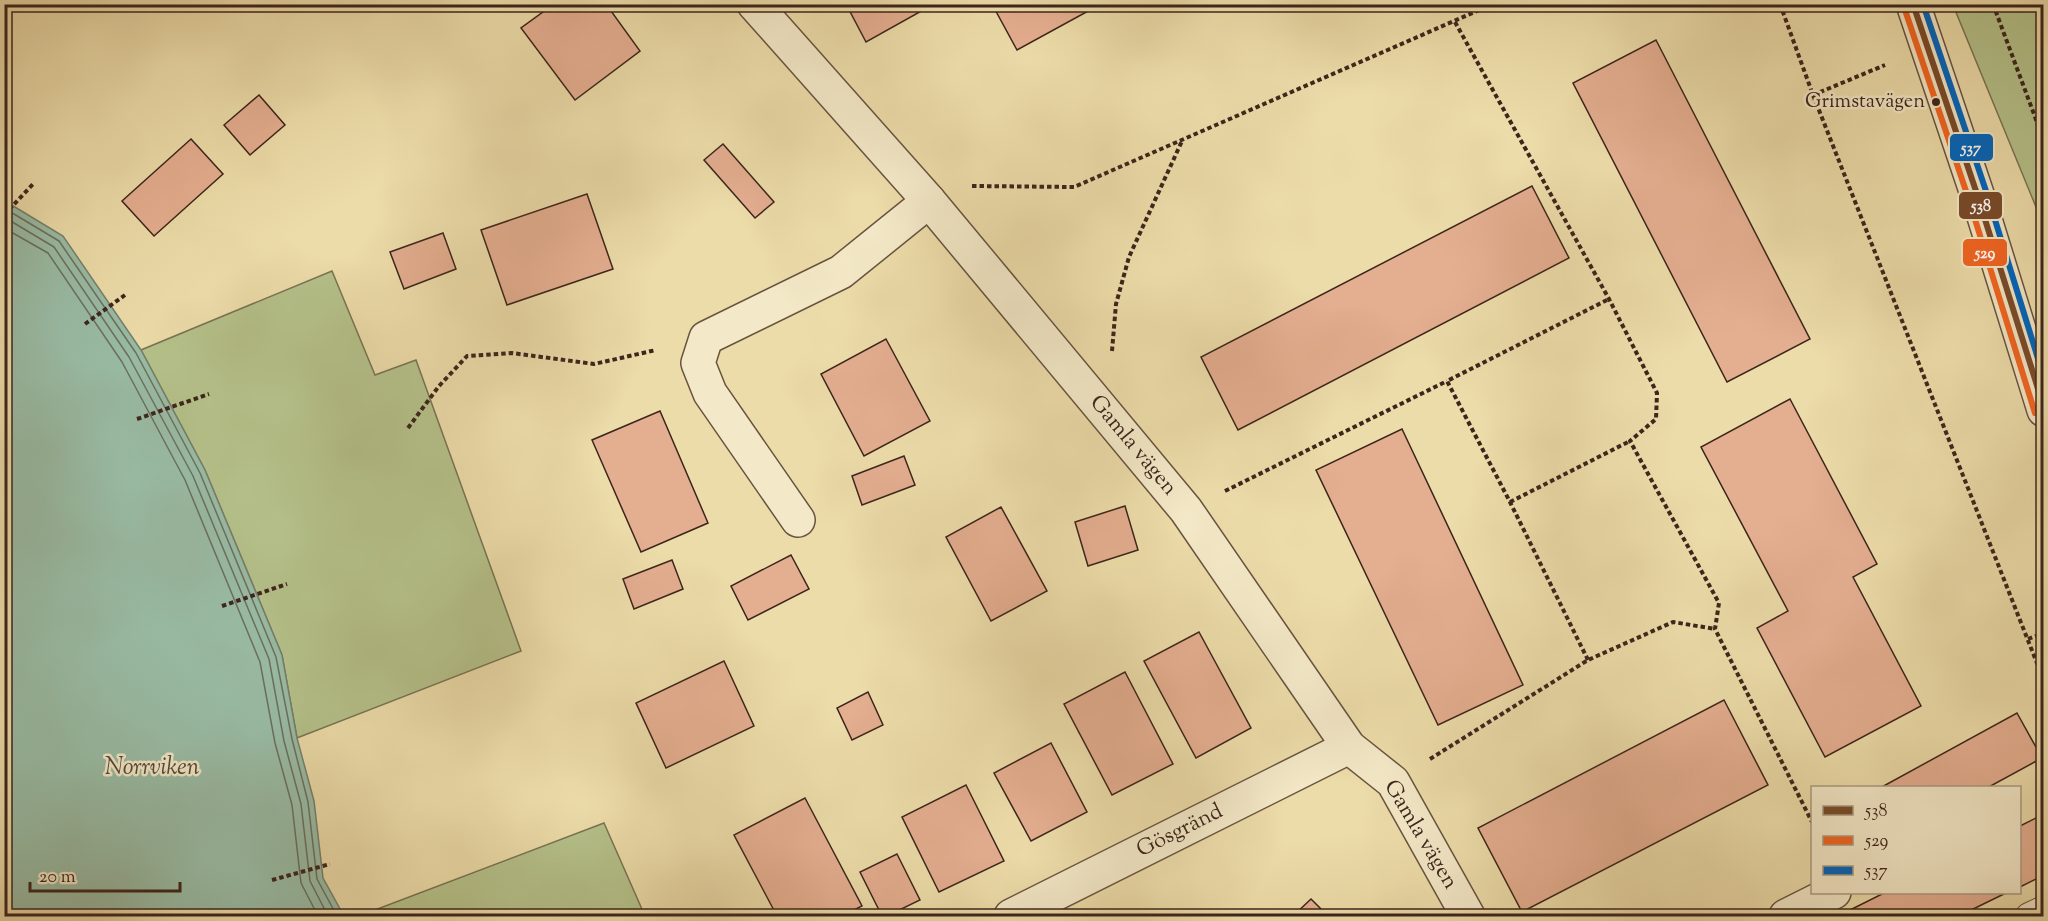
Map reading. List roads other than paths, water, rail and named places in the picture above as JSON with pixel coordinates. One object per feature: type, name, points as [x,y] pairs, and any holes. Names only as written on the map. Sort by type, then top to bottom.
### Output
[{"type":"street","name":"Gamla vägen","points":[[754,4],[929,201],[1186,510],[1349,747],[1393,782],[1468,916]]},
{"type":"street","points":[[1913,4],[1978,197],[2043,410]]},
{"type":"street","points":[[798,520],[710,393],[698,363],[706,338],[841,272],[929,201]]},
{"type":"street","name":"Gösgränd","points":[[1011,916],[1349,747]]},
{"type":"street","points":[[1786,916],[1830,894]]},
{"type":"lane","points":[[2029,916],[2043,909]]},
{"type":"water","name":"Norrviken","points":[[5,201],[63,236],[141,350],[205,470],[282,655],[297,738],[314,801],[323,878],[344,916],[5,916]]},
{"type":"place","name":"Grimstavägen","points":[[1936,102]]}]
